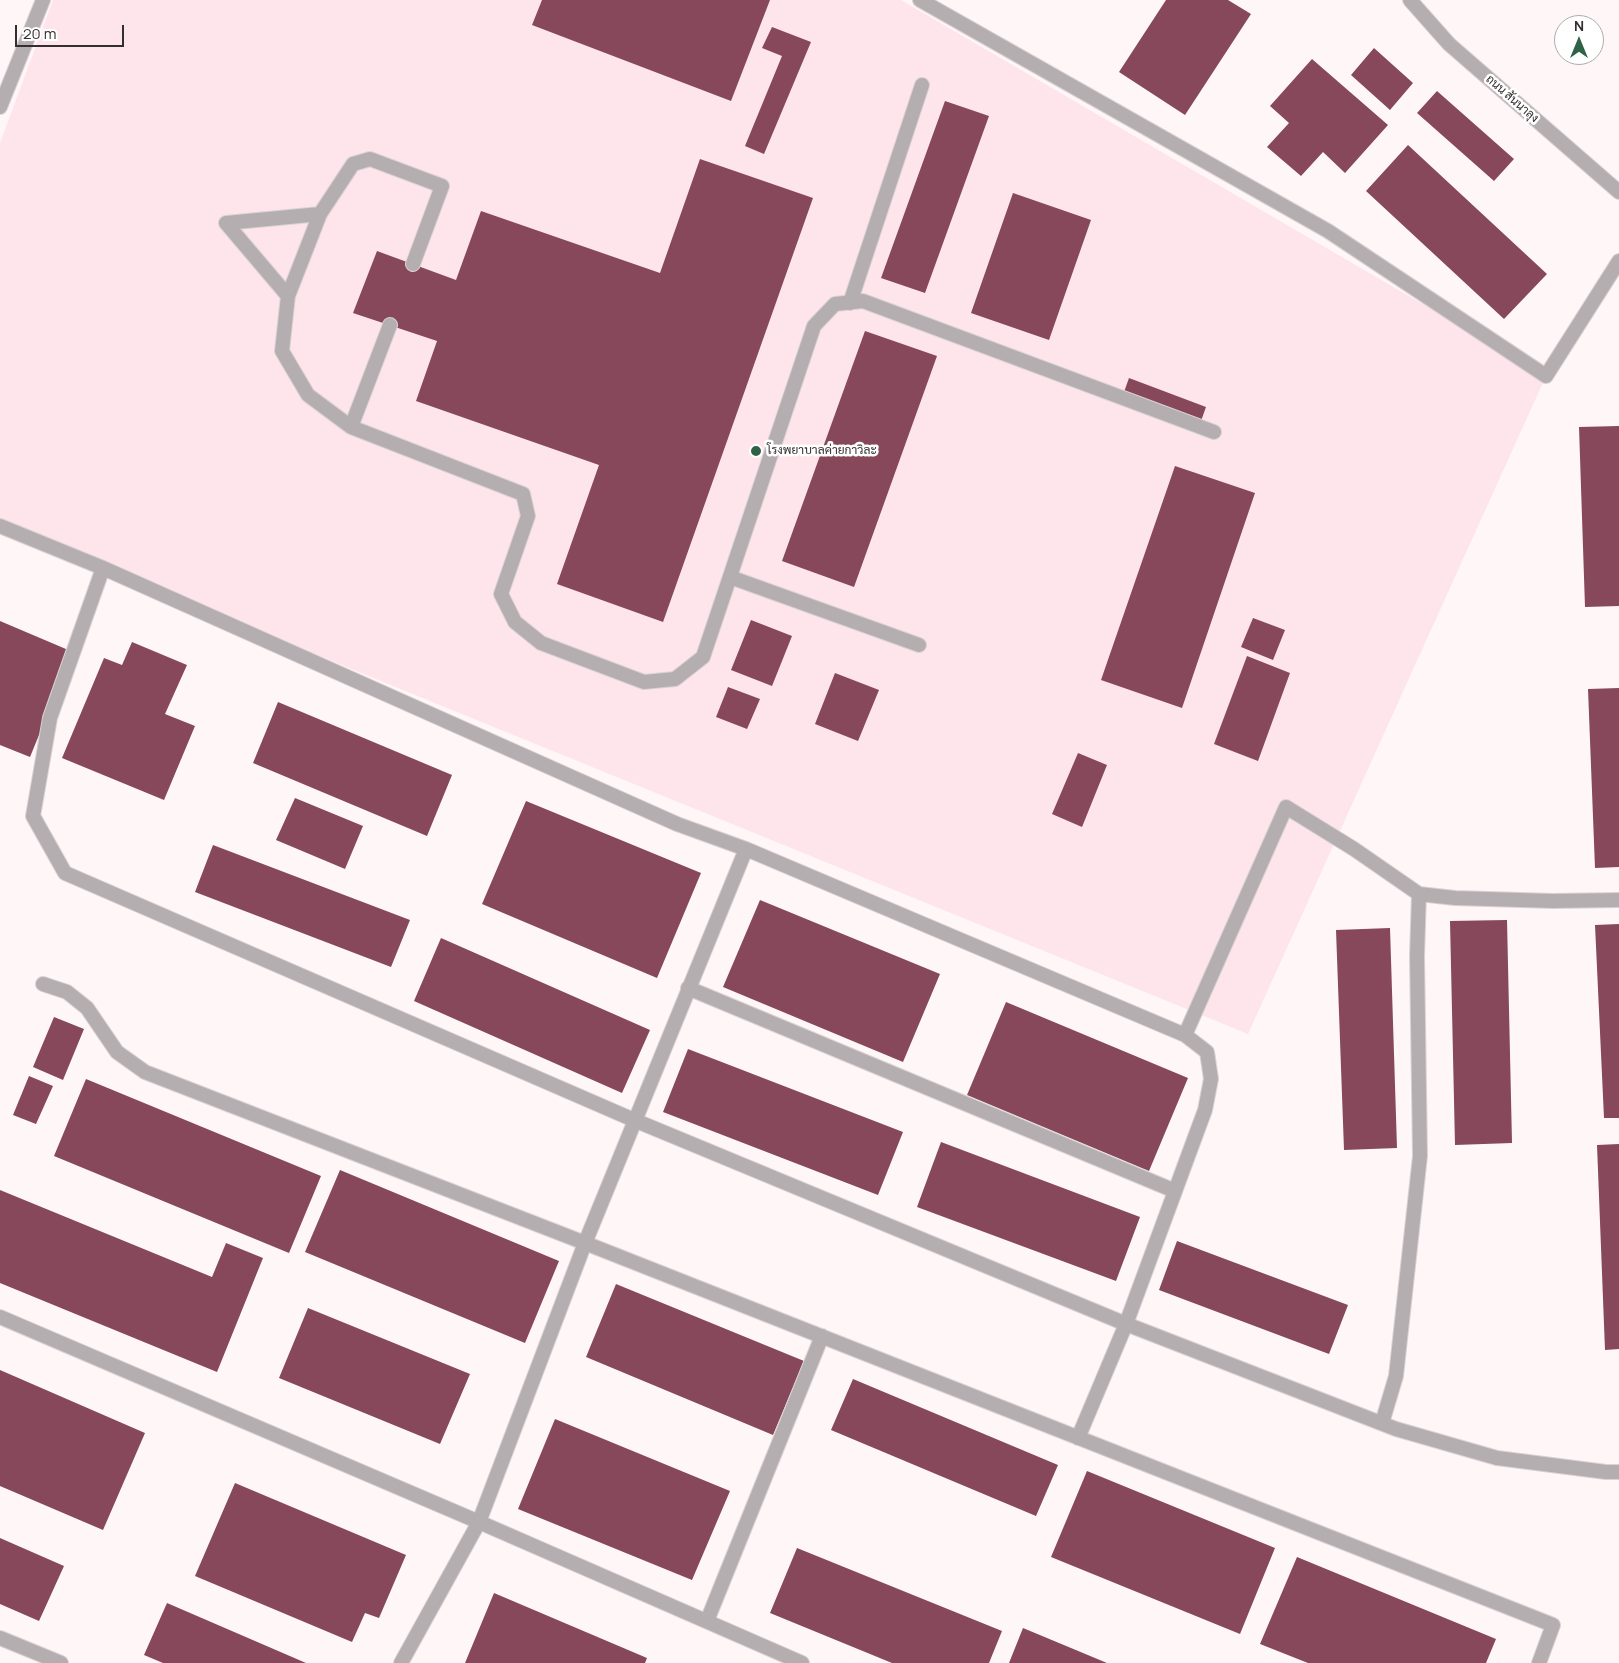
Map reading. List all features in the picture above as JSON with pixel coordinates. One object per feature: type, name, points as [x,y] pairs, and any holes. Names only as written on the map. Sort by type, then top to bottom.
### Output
[{"type":"street","points":[[0,107],[43,0]]},
{"type":"street","points":[[920,0],[1328,231],[1546,376],[1619,261]]},
{"type":"street","name":"ถนน สันนาลุง","points":[[1410,0],[1449,44],[1619,192]]},
{"type":"street","points":[[850,303],[922,85]]},
{"type":"street","points":[[413,264],[442,186],[370,159],[353,164],[320,214],[288,296],[282,351],[308,395],[351,428],[523,494],[528,516],[501,594],[515,622],[541,643],[644,682],[675,679],[703,657],[814,326],[836,304],[863,301],[1214,432]]},
{"type":"street","points":[[288,296],[226,223],[320,214]]},
{"type":"street","points":[[351,428],[390,325]]},
{"type":"street","points":[[0,526],[103,568],[677,824],[746,849],[1184,1036],[1207,1052],[1211,1079],[1205,1110],[1126,1324],[1078,1438]]},
{"type":"street","points":[[103,568],[50,718],[33,816],[65,873],[634,1120],[1126,1324],[1396,1429],[1497,1458],[1619,1472]]},
{"type":"street","points":[[730,577],[919,645]]},
{"type":"street","points":[[1184,1036],[1286,807],[1354,849],[1419,894],[1456,898],[1534,901],[1619,900]]},
{"type":"street","points":[[401,1663],[480,1522],[585,1243],[746,849]]},
{"type":"street","points":[[1382,1422],[1396,1376],[1420,1156],[1419,894]]},
{"type":"street","points":[[43,984],[66,992],[87,1008],[117,1052],[145,1072],[822,1336],[1553,1625],[1539,1663]]},
{"type":"street","points":[[688,988],[1175,1191]]},
{"type":"street","points":[[0,1317],[480,1522],[802,1663]]},
{"type":"street","points":[[707,1621],[822,1336]]},
{"type":"street","points":[[0,1638],[61,1663]]},
{"type":"shaded area","name":"โรงพยาบาลค่ายกาวิละ","points":[[53,0],[901,0],[1546,376],[1248,1034],[0,526],[0,143]]},
{"type":"building","points":[[542,0],[770,0],[731,101],[532,25]]},
{"type":"building","points":[[1166,0],[1228,0],[1251,14],[1185,115],[1119,72]]},
{"type":"building","points":[[772,27],[811,42],[764,154],[745,146],[782,56],[762,48]]},
{"type":"building","points":[[1374,48],[1413,83],[1390,110],[1351,75]]},
{"type":"building","points":[[1312,59],[1388,125],[1345,173],[1323,152],[1301,176],[1267,147],[1289,123],[1270,106]]},
{"type":"building","points":[[1437,91],[1514,159],[1494,181],[1417,113]]},
{"type":"building","points":[[945,101],[989,116],[925,293],[881,278]]},
{"type":"building","points":[[1408,145],[1547,274],[1504,319],[1366,191]]},
{"type":"building","points":[[700,159],[813,198],[663,622],[557,584],[599,465],[416,401],[437,341],[353,313],[377,251],[456,280],[481,211],[660,273]]},
{"type":"building","points":[[1013,193],[1091,220],[1049,340],[971,313]]},
{"type":"building","points":[[865,331],[937,356],[854,587],[782,561]]},
{"type":"building","points":[[1129,378],[1206,407],[1201,421],[1124,392]]},
{"type":"building","points":[[1619,426],[1619,606],[1585,607],[1579,427]]},
{"type":"building","points":[[1175,466],[1255,493],[1182,708],[1101,680]]},
{"type":"building","points":[[1253,618],[1285,630],[1273,660],[1241,647]]},
{"type":"building","points":[[751,620],[792,636],[772,686],[731,670]]},
{"type":"building","points":[[0,621],[73,652],[30,757],[0,745]]},
{"type":"building","points":[[132,642],[187,665],[165,714],[195,726],[164,800],[62,758],[104,658],[122,665]]},
{"type":"building","points":[[1247,656],[1290,673],[1258,761],[1214,744]]},
{"type":"building","points":[[835,673],[879,690],[858,741],[815,724]]},
{"type":"building","points":[[728,687],[760,699],[747,729],[716,717]]},
{"type":"building","points":[[1619,688],[1619,867],[1595,868],[1588,689]]},
{"type":"building","points":[[278,702],[452,775],[427,836],[253,763]]},
{"type":"building","points":[[1078,753],[1107,765],[1082,827],[1052,814]]},
{"type":"building","points":[[295,798],[363,826],[345,869],[276,840]]},
{"type":"building","points":[[526,801],[701,873],[657,978],[482,904]]},
{"type":"building","points":[[213,845],[410,920],[391,967],[195,892]]},
{"type":"building","points":[[760,900],[940,974],[903,1062],[723,987]]},
{"type":"building","points":[[1507,920],[1512,1143],[1455,1145],[1450,921]]},
{"type":"building","points":[[1619,924],[1619,1118],[1604,1118],[1595,925]]},
{"type":"building","points":[[1390,928],[1397,1148],[1344,1150],[1336,930]]},
{"type":"building","points":[[441,938],[650,1030],[622,1093],[414,1001]]},
{"type":"building","points":[[1006,1002],[1188,1078],[1149,1171],[967,1095]]},
{"type":"building","points":[[54,1017],[84,1029],[63,1080],[33,1067]]},
{"type":"building","points":[[688,1049],[903,1132],[878,1195],[663,1112]]},
{"type":"building","points":[[29,1076],[53,1086],[36,1124],[13,1115]]},
{"type":"building","points":[[86,1079],[321,1176],[289,1253],[54,1156]]},
{"type":"building","points":[[941,1142],[1140,1217],[1116,1281],[917,1207]]},
{"type":"building","points":[[1619,1144],[1619,1349],[1605,1350],[1597,1145]]},
{"type":"building","points":[[340,1170],[559,1261],[525,1343],[305,1252]]},
{"type":"building","points":[[0,1190],[212,1277],[226,1243],[263,1258],[217,1372],[0,1283]]},
{"type":"building","points":[[1177,1241],[1348,1305],[1329,1354],[1159,1290]]},
{"type":"building","points":[[616,1284],[804,1361],[773,1435],[586,1357]]},
{"type":"building","points":[[308,1308],[470,1374],[440,1444],[279,1378]]},
{"type":"building","points":[[0,1370],[145,1433],[103,1530],[0,1486]]},
{"type":"building","points":[[853,1379],[1058,1465],[1036,1516],[831,1430]]},
{"type":"building","points":[[555,1419],[730,1491],[692,1580],[518,1509]]},
{"type":"building","points":[[1087,1471],[1275,1548],[1240,1634],[1051,1557]]},
{"type":"building","points":[[235,1483],[406,1555],[379,1618],[365,1613],[352,1642],[195,1576]]},
{"type":"building","points":[[0,1538],[64,1566],[39,1621],[0,1604]]},
{"type":"building","points":[[797,1548],[1002,1631],[989,1663],[892,1663],[770,1613]]},
{"type":"building","points":[[1297,1557],[1496,1639],[1486,1663],[1308,1663],[1260,1644]]},
{"type":"building","points":[[494,1593],[647,1658],[645,1663],[465,1663]]},
{"type":"building","points":[[167,1603],[306,1663],[163,1663],[144,1655]]},
{"type":"building","points":[[1023,1628],[1107,1663],[1009,1663]]},
{"type":"place","name":"โรงพยาบาลค่ายกาวิละ","points":[[756,451]]}]
